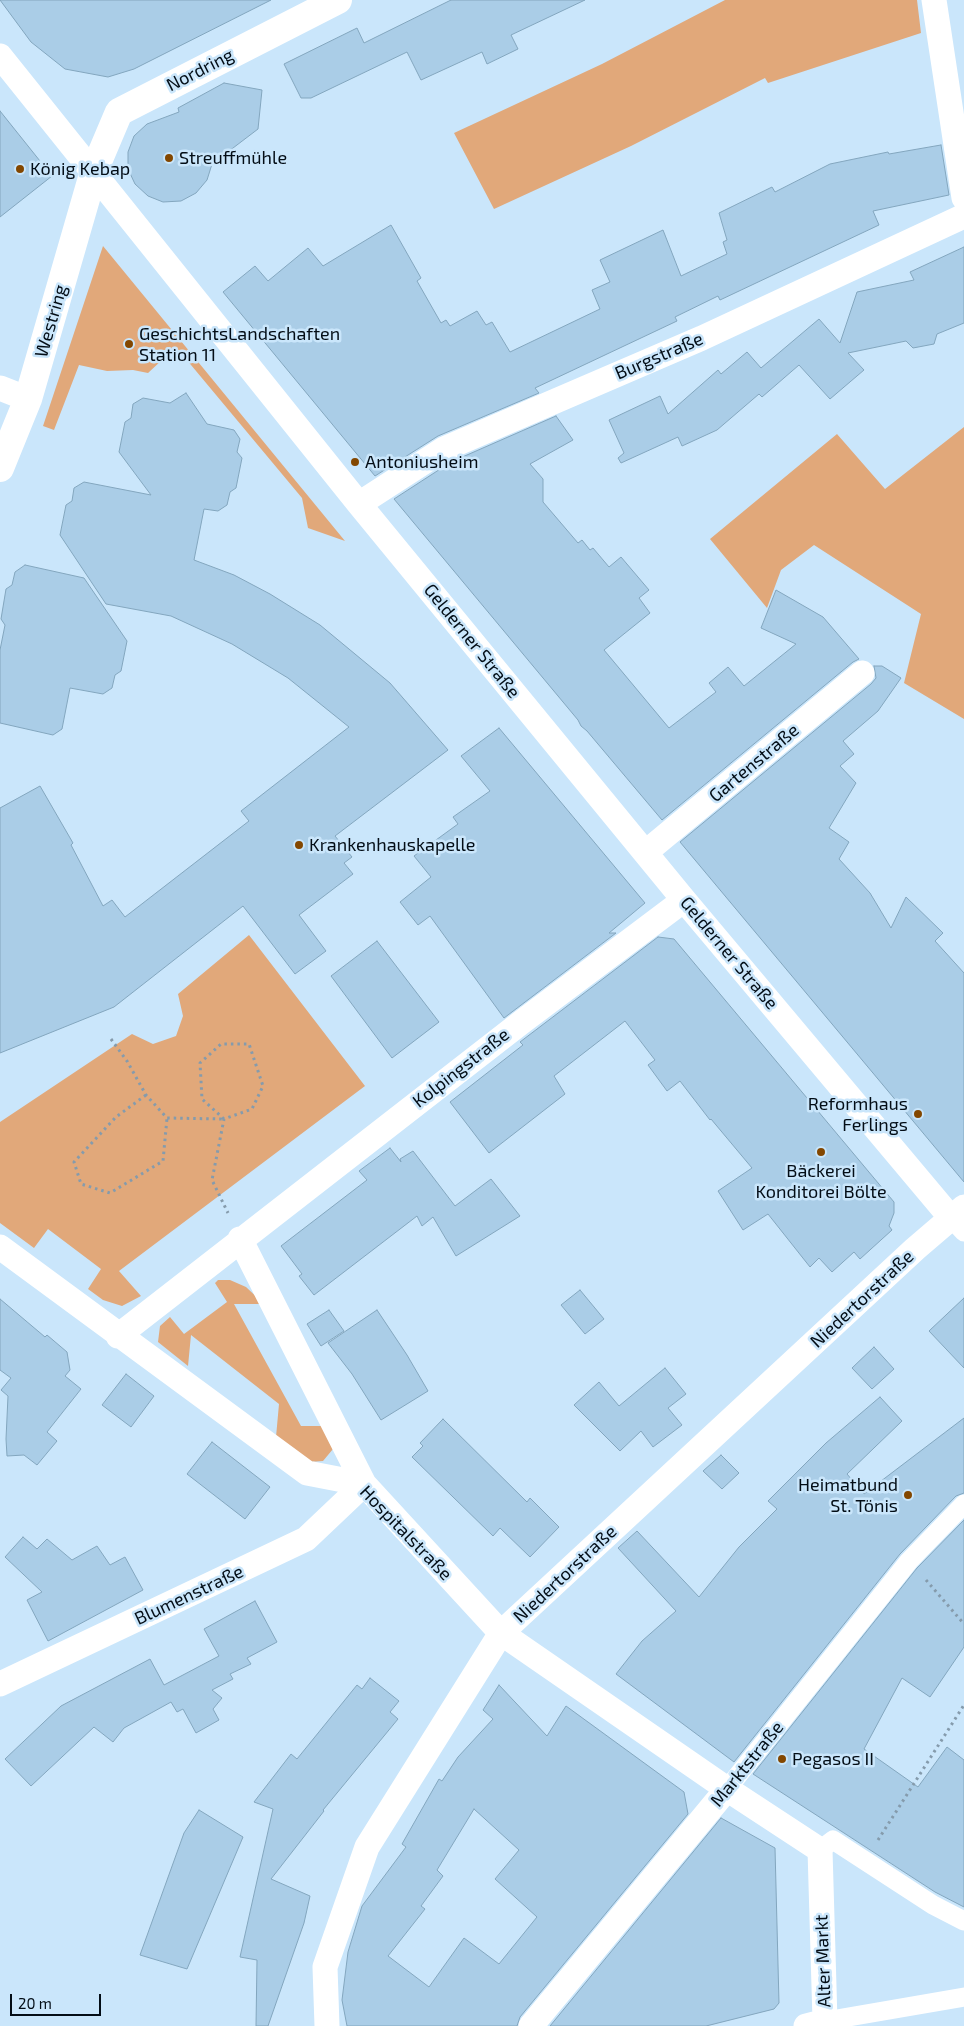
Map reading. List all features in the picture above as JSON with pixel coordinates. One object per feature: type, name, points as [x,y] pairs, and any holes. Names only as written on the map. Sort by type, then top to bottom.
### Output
[{"type":"street","name":"Nordring","points":[[94,171],[119,112],[338,0]]},
{"type":"street","points":[[934,0],[964,198]]},
{"type":"street","name":"Gelderner Straße","points":[[0,56],[360,504],[684,900],[960,1219]]},
{"type":"street","name":"Westring","points":[[0,468],[28,399],[94,171]]},
{"type":"street","name":"Burgstraße","points":[[360,504],[444,449],[702,338],[964,216]]},
{"type":"street","points":[[0,388],[28,399]]},
{"type":"street","name":"Gartenstraße","points":[[646,852],[862,673]]},
{"type":"street","name":"Kolpingstraße","points":[[118,1336],[240,1239],[684,900]]},
{"type":"street","name":"Niedertorstraße","points":[[327,2026],[325,1967],[367,1846],[501,1633],[915,1250],[960,1219]]},
{"type":"street","points":[[240,1239],[364,1484]]},
{"type":"street","name":"Hospitalstraße","points":[[0,1247],[118,1336],[307,1473],[364,1484],[501,1633],[727,1790]]},
{"type":"street","name":"Blumenstraße","points":[[0,1684],[306,1539],[364,1484]]},
{"type":"street","name":"Marktstraße","points":[[531,2026],[727,1790],[909,1561],[964,1504]]},
{"type":"street","points":[[727,1790],[820,1850],[833,1840],[933,1905],[964,1921]]},
{"type":"street","name":"Alter Markt","points":[[820,1850],[816,2024],[964,1997]]},
{"type":"path","points":[[111,1039],[127,1061],[146,1095],[167,1118],[224,1119],[252,1109],[263,1086],[249,1044],[221,1044],[200,1063],[202,1099],[224,1119]]},
{"type":"path","points":[[146,1095],[116,1117],[74,1162],[81,1184],[110,1193],[163,1161],[167,1118]]},
{"type":"path","points":[[224,1119],[212,1180],[240,1239]]},
{"type":"path","points":[[909,1561],[964,1624]]},
{"type":"path","points":[[864,1861],[964,1705]]},
{"type":"shaded area","points":[[725,0],[917,0],[921,33],[768,83],[765,78],[631,146],[494,209],[454,133],[602,64]]},
{"type":"shaded area","points":[[103,246],[345,541],[308,528],[302,498],[176,347],[148,373],[133,370],[107,371],[79,365],[54,430],[43,426]]},
{"type":"shaded area","points":[[964,427],[964,719],[904,683],[921,614],[814,545],[781,570],[767,608],[710,539],[837,434],[885,489]]},
{"type":"shaded area","points":[[249,935],[365,1086],[119,1271],[141,1296],[122,1306],[103,1300],[88,1289],[101,1269],[48,1229],[34,1248],[0,1223],[0,1122],[132,1034],[153,1044],[176,1036],[183,1016],[178,994]]},
{"type":"shaded area","points":[[218,1280],[230,1280],[246,1287],[264,1304],[234,1304],[301,1426],[328,1426],[333,1449],[323,1461],[309,1462],[276,1437],[279,1404],[191,1335],[188,1366],[158,1342],[160,1326],[170,1317],[184,1334],[227,1302],[215,1283]]},
{"type":"building","points":[[0,0],[271,0],[134,69],[108,77],[65,69],[31,42]]},
{"type":"building","points":[[451,0],[585,0],[511,35],[518,49],[487,64],[482,52],[421,80],[407,52],[311,98],[301,98],[284,64],[357,28],[364,43]]},
{"type":"building","points":[[224,83],[262,90],[258,129],[212,164],[207,180],[196,193],[181,201],[163,202],[148,196],[135,184],[128,169],[128,152],[134,136],[147,124],[179,112],[178,108]]},
{"type":"building","points":[[0,111],[52,176],[0,217]]},
{"type":"building","points":[[941,145],[949,195],[873,211],[879,225],[720,300],[718,296],[675,317],[677,321],[535,388],[539,393],[438,436],[375,476],[223,292],[255,266],[268,281],[308,248],[323,266],[391,225],[421,278],[417,281],[441,323],[446,320],[450,326],[477,311],[486,325],[492,322],[510,352],[600,309],[592,290],[610,282],[600,260],[663,230],[681,276],[727,254],[723,242],[727,240],[719,213],[772,187],[775,192],[830,164],[888,152],[889,154]]},
{"type":"building","points":[[964,247],[964,323],[937,334],[934,344],[913,348],[906,341],[848,353],[864,370],[830,399],[799,365],[762,397],[759,394],[717,430],[682,446],[678,437],[621,463],[618,458],[624,453],[609,420],[660,396],[668,414],[718,370],[721,374],[747,352],[761,368],[819,319],[840,343],[857,292],[914,280],[910,272]]},
{"type":"building","points":[[186,393],[207,424],[234,430],[240,439],[237,452],[242,458],[236,488],[230,492],[227,505],[218,511],[204,509],[194,560],[234,575],[270,594],[320,625],[390,683],[448,750],[335,836],[352,857],[344,863],[353,874],[299,915],[326,951],[295,974],[243,906],[114,1007],[0,1053],[0,808],[40,786],[73,843],[71,845],[103,906],[112,900],[125,917],[249,821],[241,811],[349,727],[288,678],[232,644],[171,616],[106,604],[60,535],[66,505],[72,501],[74,488],[84,482],[151,495],[119,452],[125,422],[131,418],[133,404],[143,398],[170,403]]},
{"type":"building","points":[[556,416],[573,440],[530,464],[543,479],[543,502],[578,543],[582,540],[590,550],[593,548],[609,567],[621,557],[649,590],[639,598],[650,613],[604,650],[669,728],[716,692],[709,683],[728,667],[744,686],[796,644],[761,628],[776,590],[823,617],[859,659],[662,820],[581,726],[394,499],[451,462]]},
{"type":"building","points":[[25,565],[84,578],[127,641],[121,671],[115,675],[112,688],[103,694],[70,688],[62,729],[53,735],[0,723],[0,650],[5,625],[1,619],[6,589],[12,585],[15,572]]},
{"type":"building","points":[[874,666],[882,666],[901,678],[878,711],[843,741],[854,754],[840,766],[856,783],[829,828],[849,842],[839,859],[870,893],[891,928],[906,897],[943,933],[935,941],[964,973],[964,1182],[680,842],[871,684],[876,678]]},
{"type":"building","points":[[499,728],[645,903],[609,933],[616,933],[504,1018],[430,916],[418,925],[400,902],[431,877],[414,856],[458,824],[453,817],[490,791],[461,756]]},
{"type":"building","points":[[658,937],[674,939],[894,1202],[894,1213],[889,1226],[892,1230],[860,1259],[854,1252],[832,1272],[819,1258],[810,1267],[768,1214],[743,1230],[718,1191],[752,1168],[710,1120],[680,1081],[667,1091],[648,1065],[655,1060],[625,1021],[554,1076],[565,1094],[489,1153],[450,1102],[523,1045],[520,1042]]},
{"type":"building","points":[[377,941],[439,1022],[392,1058],[331,976]]},
{"type":"building","points":[[390,1148],[401,1162],[400,1159],[413,1151],[455,1206],[491,1179],[520,1216],[456,1256],[433,1217],[422,1226],[417,1216],[314,1295],[299,1276],[302,1274],[281,1246],[367,1180],[359,1171]]},
{"type":"building","points":[[580,1290],[604,1319],[585,1334],[561,1305]]},
{"type":"building","points":[[964,1298],[964,1368],[929,1331]]},
{"type":"building","points":[[0,1299],[45,1337],[47,1335],[67,1352],[70,1370],[65,1376],[81,1389],[47,1432],[57,1441],[37,1465],[24,1455],[7,1456],[8,1396],[1,1390],[11,1378],[0,1370]]},
{"type":"building","points":[[329,1310],[344,1331],[321,1346],[307,1324]]},
{"type":"building","points":[[377,1310],[428,1391],[381,1420],[352,1374],[328,1343]]},
{"type":"building","points":[[874,1347],[894,1369],[872,1389],[852,1368]]},
{"type":"building","points":[[665,1368],[686,1394],[668,1408],[682,1425],[653,1447],[641,1431],[620,1451],[574,1405],[599,1382],[619,1406]]},
{"type":"building","points":[[126,1374],[154,1396],[131,1427],[102,1405]]},
{"type":"building","points":[[880,1397],[902,1421],[847,1474],[864,1494],[964,1418],[964,1493],[956,1496],[900,1554],[734,1762],[616,1674],[642,1641],[676,1611],[618,1548],[637,1531],[699,1597],[739,1547],[777,1509],[768,1501],[826,1443]]},
{"type":"building","points":[[443,1419],[527,1502],[530,1498],[559,1527],[530,1557],[500,1528],[493,1536],[412,1457],[423,1446],[420,1443]]},
{"type":"building","points":[[212,1442],[270,1487],[245,1519],[187,1474]]},
{"type":"building","points":[[721,1455],[739,1473],[722,1489],[703,1471]]},
{"type":"building","points":[[964,1520],[964,1647],[930,1697],[902,1678],[864,1749],[918,1787],[947,1747],[964,1760],[964,1907],[935,1892],[753,1774],[917,1568]]},
{"type":"building","points":[[23,1537],[37,1549],[47,1539],[72,1560],[97,1546],[110,1565],[125,1557],[143,1590],[48,1641],[27,1600],[42,1592],[5,1557]]},
{"type":"building","points":[[255,1601],[277,1642],[247,1658],[251,1664],[230,1674],[233,1679],[212,1690],[222,1698],[213,1709],[219,1720],[196,1733],[183,1709],[177,1712],[171,1702],[124,1728],[113,1742],[94,1727],[31,1786],[5,1759],[61,1706],[150,1659],[164,1685],[219,1656],[204,1629]]},
{"type":"building","points":[[370,1678],[399,1701],[390,1712],[398,1719],[323,1810],[271,1879],[310,1896],[304,1923],[268,2026],[256,2026],[257,1960],[240,1957],[273,1809],[254,1802],[291,1754],[297,1759],[357,1685],[362,1689]]},
{"type":"building","points":[[499,1685],[547,1736],[566,1706],[684,1792],[688,1814],[520,2017],[517,2026],[347,2026],[342,2000],[348,1952],[362,1906],[406,1847],[402,1844],[439,1779],[442,1781],[458,1757],[493,1719],[483,1710]],"holes":[[[474,1809],[519,1850],[495,1879],[537,1917],[499,1964],[464,1938],[429,1987],[388,1956],[425,1909],[421,1906],[443,1876],[437,1870]]]},
{"type":"building","points":[[199,1810],[243,1837],[187,1969],[140,1955],[184,1833]]},
{"type":"building","points":[[721,1818],[775,1848],[779,2003],[774,2009],[706,2026],[550,2026]]},
{"type":"place","name":"Streuffmühle","points":[[169,158]]},
{"type":"place","name":"König Kebap","points":[[20,169]]},
{"type":"place","name":"GeschichtsLandschaften Station 11","points":[[129,344]]},
{"type":"place","name":"Antoniusheim","points":[[355,462]]},
{"type":"place","name":"Krankenhauskapelle","points":[[299,845]]},
{"type":"place","name":"Reformhaus Ferlings","points":[[918,1114]]},
{"type":"place","name":"Bäckerei Konditorei Bölte","points":[[821,1152]]},
{"type":"place","name":"Heimatbund St. Tönis","points":[[908,1495]]},
{"type":"place","name":"Pegasos II","points":[[782,1759]]}]
